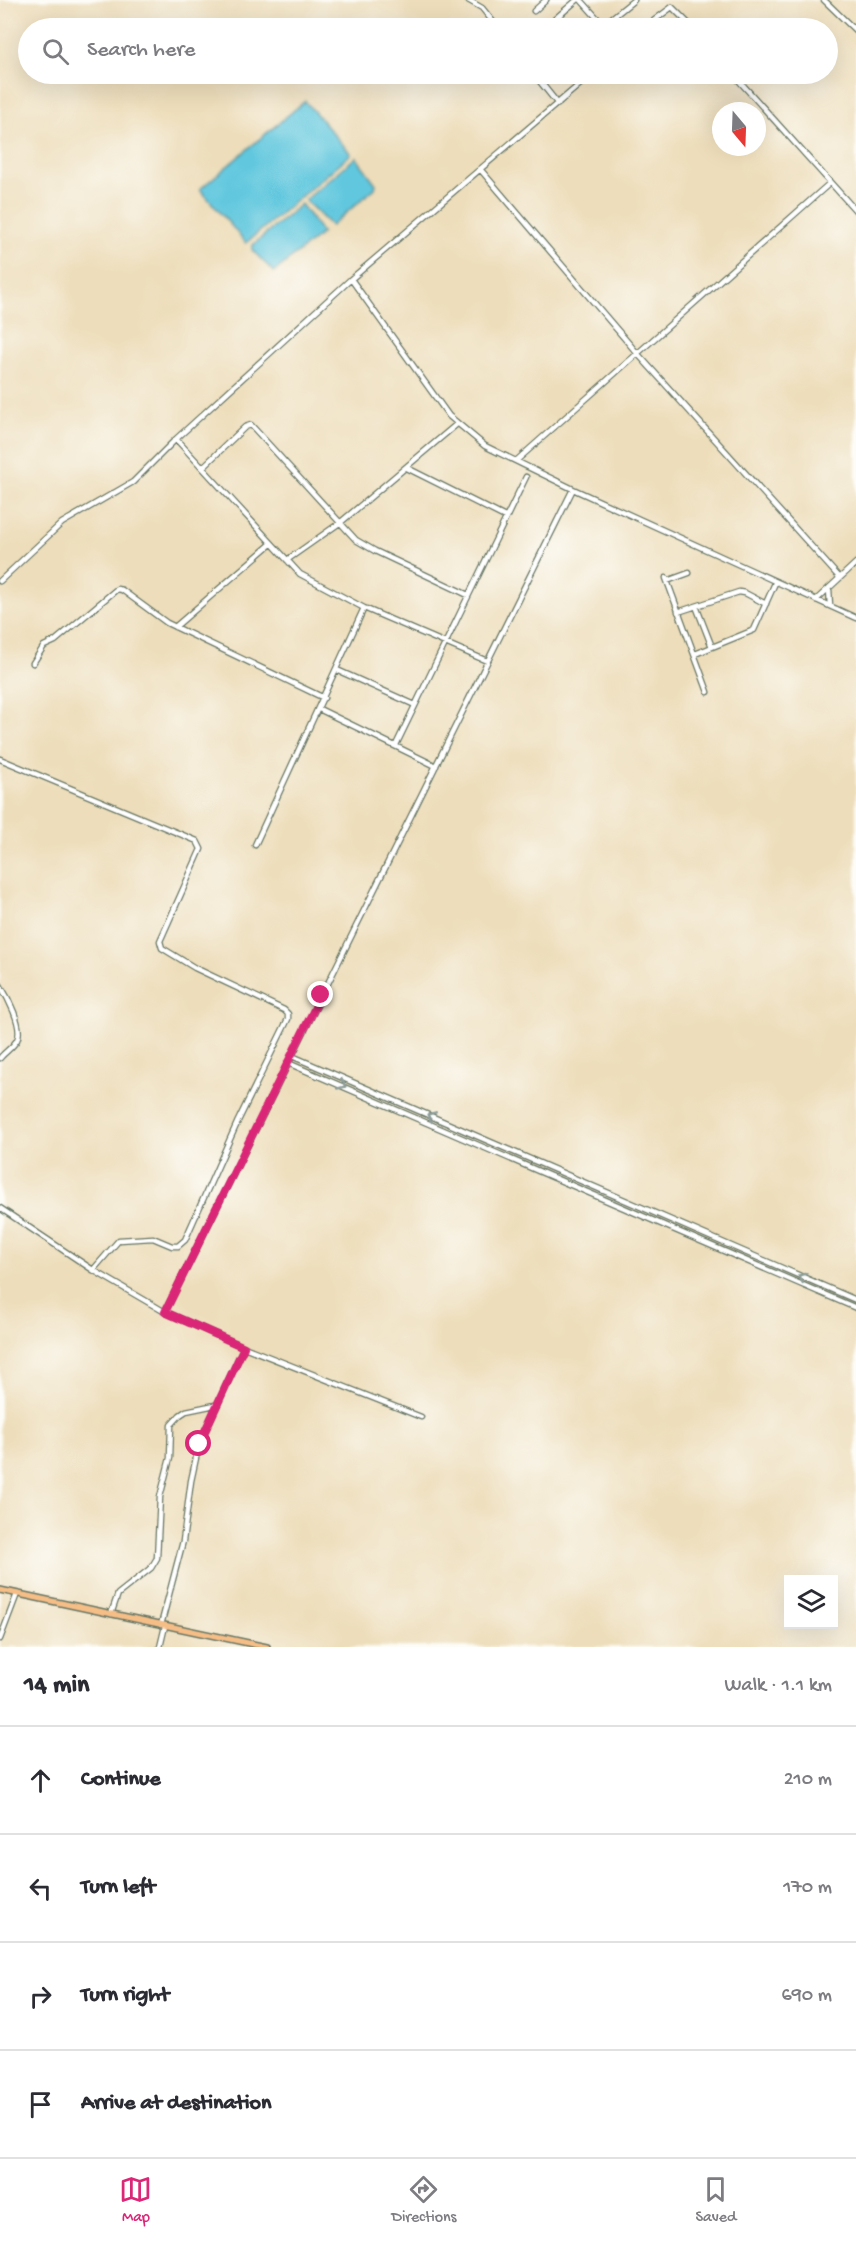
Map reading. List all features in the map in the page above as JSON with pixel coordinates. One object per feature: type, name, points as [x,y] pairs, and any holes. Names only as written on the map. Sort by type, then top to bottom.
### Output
[{"type":"main road","points":[[0,1590],[267,1647]]},
{"type":"street","points":[[468,0],[482,8],[490,18]]},
{"type":"street","points":[[534,11],[546,0]]},
{"type":"street","points":[[557,18],[579,0],[596,18]]},
{"type":"street","points":[[614,18],[634,0]]},
{"type":"street","points":[[824,0],[856,31]]},
{"type":"street","points":[[657,18],[672,7],[683,18]]},
{"type":"street","points":[[542,84],[558,104]]},
{"type":"street","points":[[0,581],[62,522],[133,482],[176,439],[351,279],[581,84]]},
{"type":"street","points":[[742,84],[856,211]]},
{"type":"street","points":[[480,169],[638,353],[840,577]]},
{"type":"street","points":[[516,461],[830,183]]},
{"type":"street","points":[[351,279],[457,424],[485,446],[775,583],[856,618]]},
{"type":"street","points":[[287,561],[342,522],[457,424]]},
{"type":"street","points":[[203,467],[251,425],[356,540],[468,596]]},
{"type":"street","points":[[176,439],[300,574],[364,608],[487,661]]},
{"type":"street","points":[[407,468],[505,516]]},
{"type":"street","points":[[396,745],[505,516],[526,477]]},
{"type":"street","points":[[165,1312],[573,489]]},
{"type":"street","points":[[175,627],[271,544]]},
{"type":"street","points":[[816,600],[856,563]]},
{"type":"street","points":[[688,573],[667,579],[708,692]]},
{"type":"street","points":[[695,654],[754,630],[775,583]]},
{"type":"street","points":[[829,588],[830,606]]},
{"type":"street","points":[[33,663],[44,646],[55,641],[117,589],[175,627],[324,698]]},
{"type":"street","points":[[678,612],[739,592],[766,604]]},
{"type":"street","points":[[696,606],[712,647]]},
{"type":"street","points":[[255,844],[364,608]]},
{"type":"street","points":[[337,670],[415,705]]},
{"type":"street","points":[[319,709],[436,766]]},
{"type":"street","points":[[0,759],[197,841],[201,849],[159,941],[160,945],[195,968],[284,1010],[288,1014],[288,1019],[206,1191],[192,1229],[183,1243],[172,1246],[153,1238],[119,1240],[93,1270]]},
{"type":"street","points":[[0,985],[13,1007],[18,1033],[16,1042],[0,1058]]},
{"type":"street","points":[[292,1056],[856,1300]]},
{"type":"street","points":[[288,1063],[856,1308]]},
{"type":"street","points":[[0,1208],[93,1270],[165,1312],[244,1347],[421,1417]]},
{"type":"street","points":[[160,1647],[183,1541],[196,1454],[215,1406],[244,1347]]},
{"type":"street","points":[[111,1614],[118,1594],[151,1568],[157,1558],[160,1497],[170,1458],[171,1425],[186,1411],[215,1406]]},
{"type":"street","points":[[0,1640],[17,1594]]},
{"type":"water","points":[[305,101],[351,154],[246,243],[200,189]]},
{"type":"water","points":[[356,157],[376,184],[375,188],[331,226],[305,200]]},
{"type":"water","points":[[301,204],[322,233],[274,272],[252,250],[253,245]]},
{"type":"route","points":[[199,1444],[244,1347],[165,1312],[321,995]]}]
